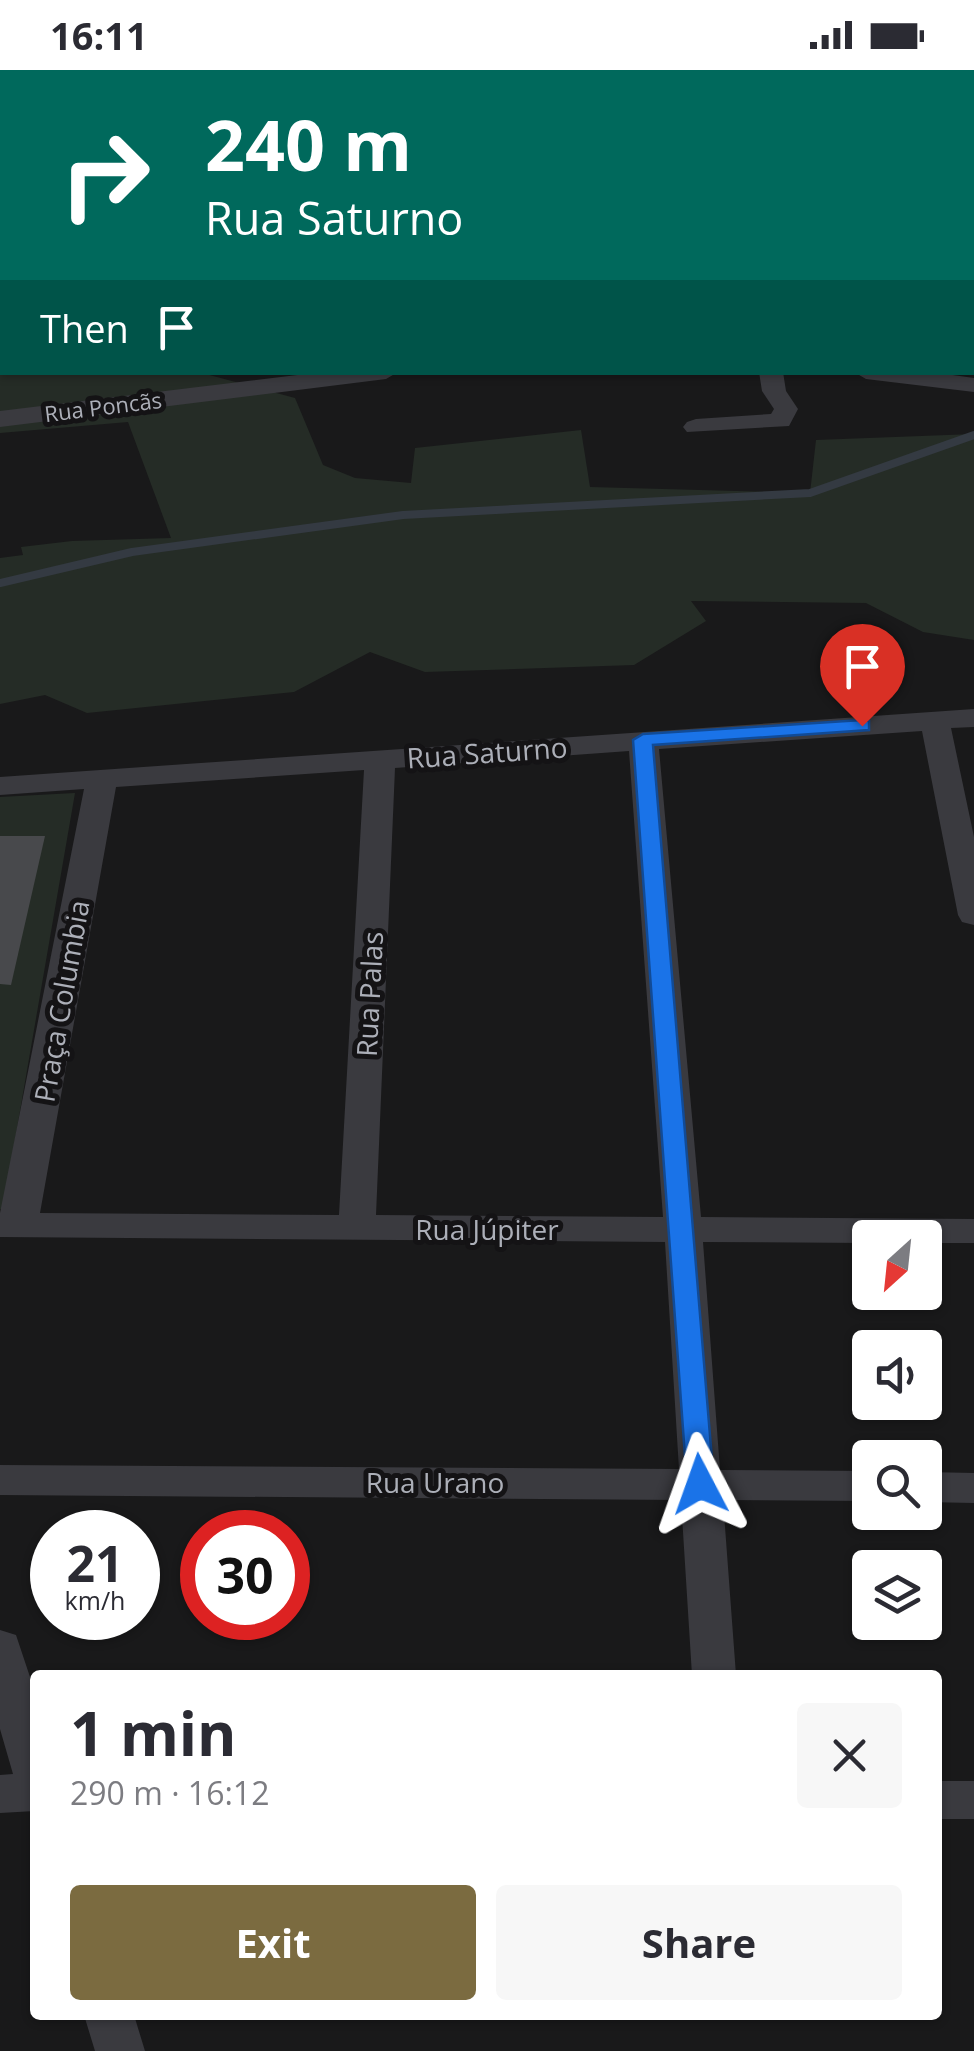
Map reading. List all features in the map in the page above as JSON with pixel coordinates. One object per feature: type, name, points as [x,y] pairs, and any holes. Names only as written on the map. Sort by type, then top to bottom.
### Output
[{"type":"street","name":"Rua Poncãs","points":[[0,419],[361,375]]},
{"type":"street","points":[[696,427],[780,421],[786,408],[774,391],[771,375]]},
{"type":"street","points":[[889,375],[974,386]]},
{"type":"street","name":"Rua Saturno","points":[[0,786],[974,718]]},
{"type":"street","points":[[935,721],[974,915]]},
{"type":"street","points":[[643,740],[684,1230],[714,1670]]},
{"type":"street","name":"Rua Palas","points":[[357,1228],[380,760]]},
{"type":"street","name":"Praça Columbia","points":[[10,1225],[102,778]]},
{"type":"street","name":"Rua Júpiter","points":[[10,1225],[974,1231]]},
{"type":"street","name":"Rua Urano","points":[[0,1480],[852,1486]]},
{"type":"street","points":[[942,1487],[974,1488]]},
{"type":"street","points":[[0,1647],[30,1755]]},
{"type":"street","points":[[0,1794],[30,1792]]},
{"type":"street","points":[[942,1800],[974,1800]]},
{"type":"street","points":[[111,2020],[120,2051]]},
{"type":"shaded area","points":[[0,375],[209,375],[295,398],[323,465],[355,478],[411,483],[415,448],[581,430],[590,487],[810,493],[816,440],[974,434],[974,640],[923,632],[866,603],[691,601],[706,621],[634,665],[425,672],[370,652],[294,692],[87,713],[45,695],[0,704],[0,558],[23,555],[21,547],[72,541],[171,538],[128,422],[0,433]]},
{"type":"shaded area","points":[[75,793],[3,1209],[0,1209],[0,797]]},
{"type":"building","points":[[0,836],[45,836],[11,985],[0,984]]},
{"type":"waterway","points":[[0,583],[132,552],[403,515],[810,493],[974,435]]},
{"type":"route","points":[[700,1484],[684,1230],[643,740],[862,726]]}]
